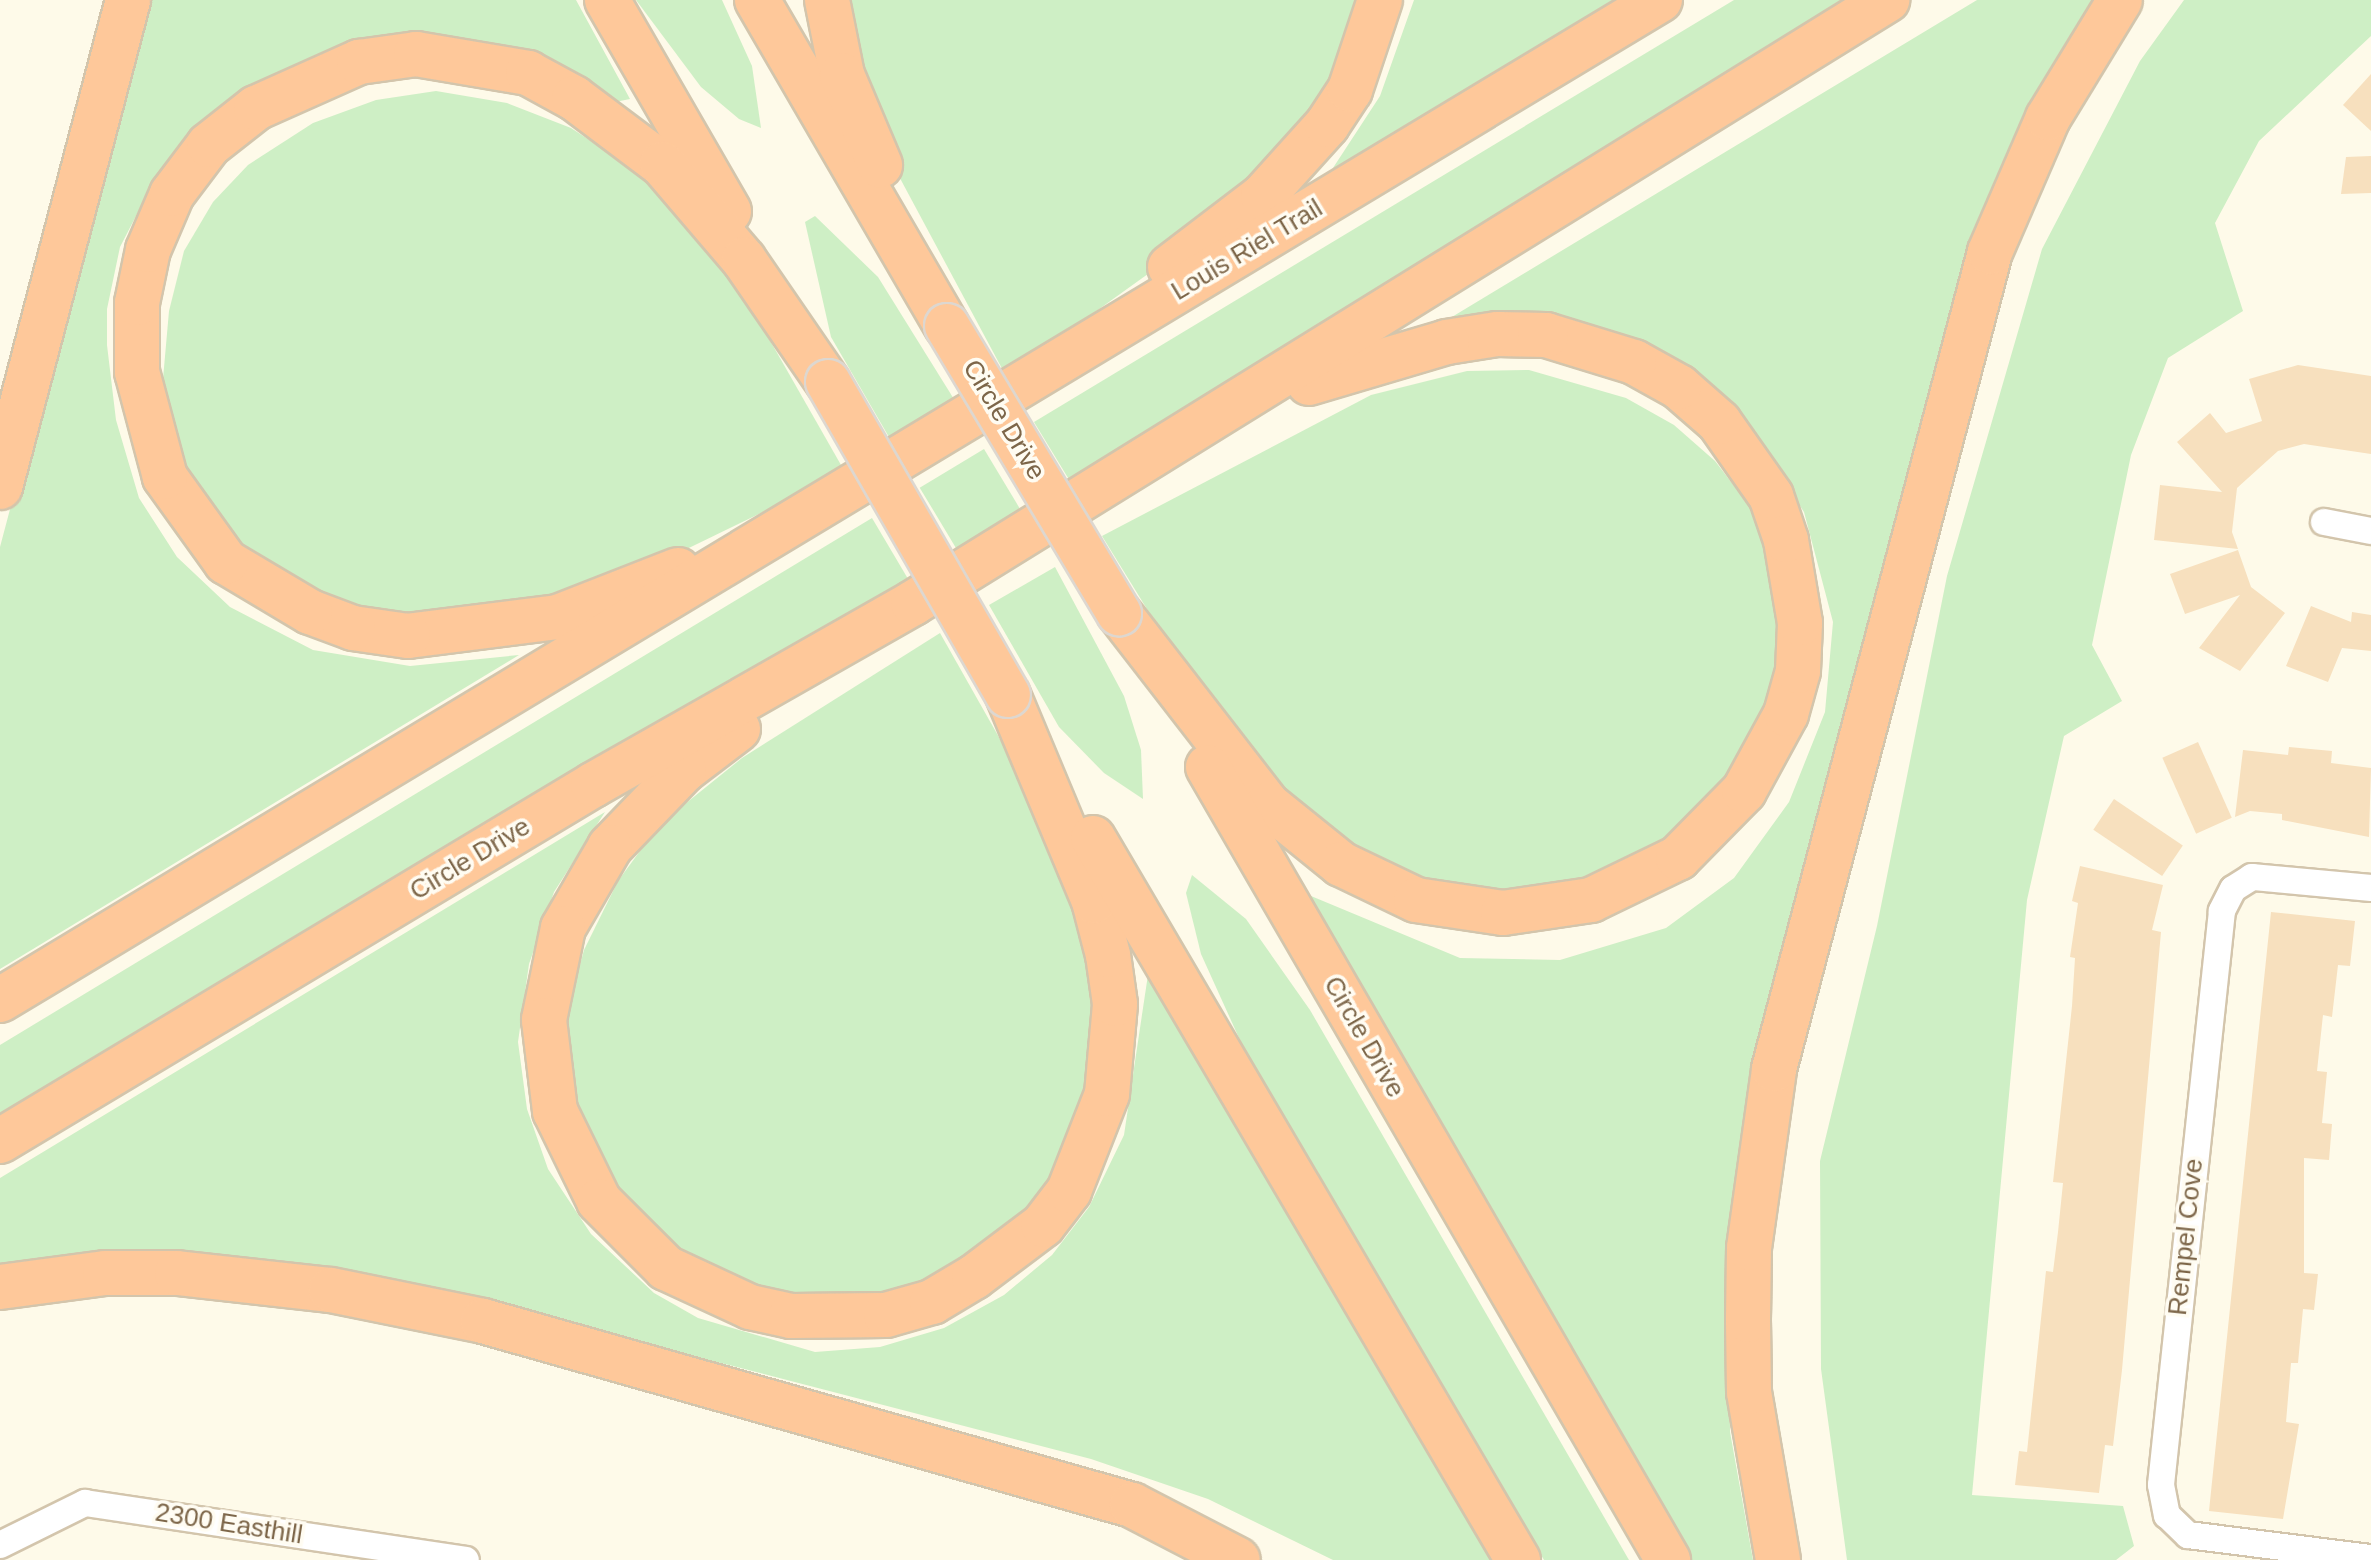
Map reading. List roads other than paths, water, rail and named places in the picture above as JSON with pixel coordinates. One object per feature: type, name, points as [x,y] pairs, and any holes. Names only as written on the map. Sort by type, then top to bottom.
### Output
[{"type":"highway","points":[[0,487],[128,0]]},
{"type":"highway","points":[[607,0],[1008,695],[1518,1560]]},
{"type":"highway","points":[[757,0],[947,326]]},
{"type":"highway","points":[[827,0],[842,75],[947,326]]},
{"type":"highway","points":[[942,434],[1263,196],[1350,90],[1380,0]]},
{"type":"highway","name":"Louis Riel Trail","points":[[834,502],[1660,0]]},
{"type":"highway","points":[[1200,429],[1887,0]]},
{"type":"highway","points":[[1778,1560],[1749,1392],[1748,1320],[1749,1248],[1774,1069],[1990,252],[2048,118],[2120,0]]},
{"type":"highway","points":[[828,382],[744,260],[662,164],[574,98],[528,73],[474,59],[416,54],[359,62],[256,108],[209,145],[172,194],[148,250],[137,303],[137,372],[146,421],[165,477],[196,526],[226,562],[273,595],[353,628],[450,635],[558,617],[834,502]]},
{"type":"highway","name":"Circle Drive","points":[[947,326],[1119,613],[1668,1560]]},
{"type":"highway","points":[[1119,613],[1238,774],[1303,837],[1375,885],[1459,911],[1503,913],[1591,900],[1678,858],[1744,791],[1786,714],[1798,671],[1800,623],[1786,540],[1771,496],[1719,422],[1679,387],[1634,362],[1546,335],[1497,334],[1344,369],[1200,429]]},
{"type":"highway","name":"Circle Drive","points":[[0,1141],[593,785],[913,603],[1200,429]]},
{"type":"highway","points":[[0,1000],[834,502]]},
{"type":"highway","points":[[913,603],[684,770],[654,800],[586,885],[552,963],[544,1020],[547,1068],[571,1153],[630,1238],[703,1290],[791,1316],[886,1315],[932,1302],[1013,1252],[1069,1191],[1107,1094],[1115,1004],[1094,901],[1008,695]]},
{"type":"highway","points":[[0,1287],[105,1273],[177,1273],[331,1290],[483,1321],[1132,1505],[1238,1560]]},
{"type":"street","points":[[2324,522],[2371,531]]},
{"type":"street","name":"Rempel Cove","points":[[2371,888],[2252,877],[2233,889],[2222,911],[2161,1485],[2167,1515],[2188,1535],[2371,1558]]},
{"type":"street","name":"2300 Easthill","points":[[0,1545],[85,1503],[466,1560]]}]
